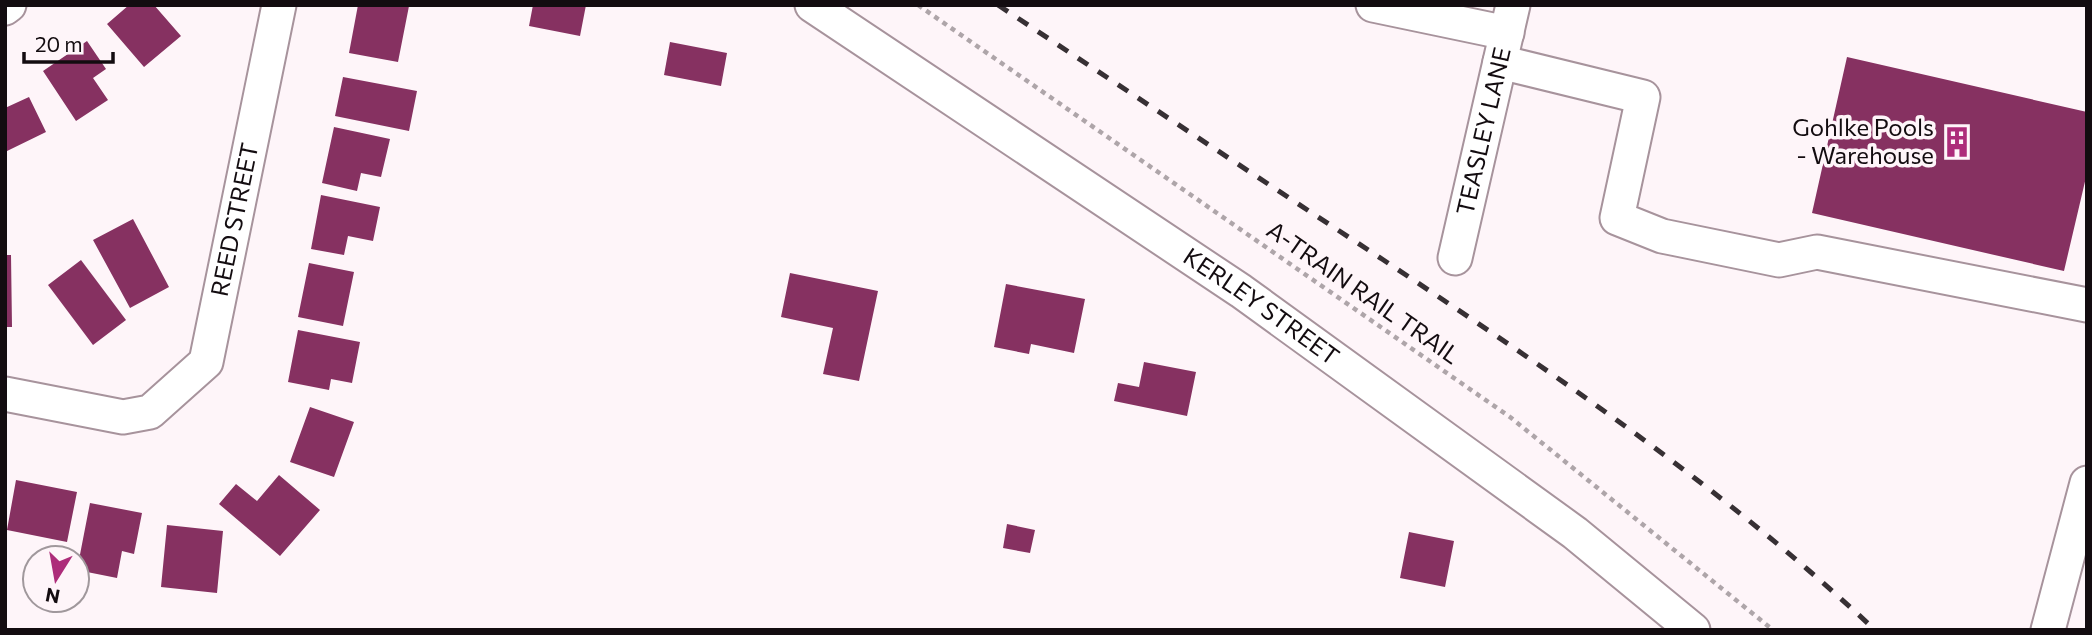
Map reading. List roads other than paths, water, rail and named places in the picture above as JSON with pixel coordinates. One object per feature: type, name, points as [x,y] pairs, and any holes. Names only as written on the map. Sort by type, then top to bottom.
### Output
[{"type":"street","name":"REED STREET","points":[[5,394],[123,417],[150,412],[206,362],[279,5]]},
{"type":"street","name":"KERLEY STREET","points":[[812,5],[1241,291],[1576,533],[1693,630]]},
{"type":"street","points":[[1373,5],[1506,33],[1643,97],[1617,218],[1662,236],[1779,260],[1817,252],[2087,306]]},
{"type":"street","name":"TEASLEY LANE","points":[[1455,257],[1506,33]]},
{"type":"street","points":[[2048,630],[2087,483]]},
{"type":"railway","points":[[998,5],[1574,389],[1759,529],[1875,630]]},
{"type":"place","name":"Gohlke Pools - Warehouse","points":[[1957,142]]}]
